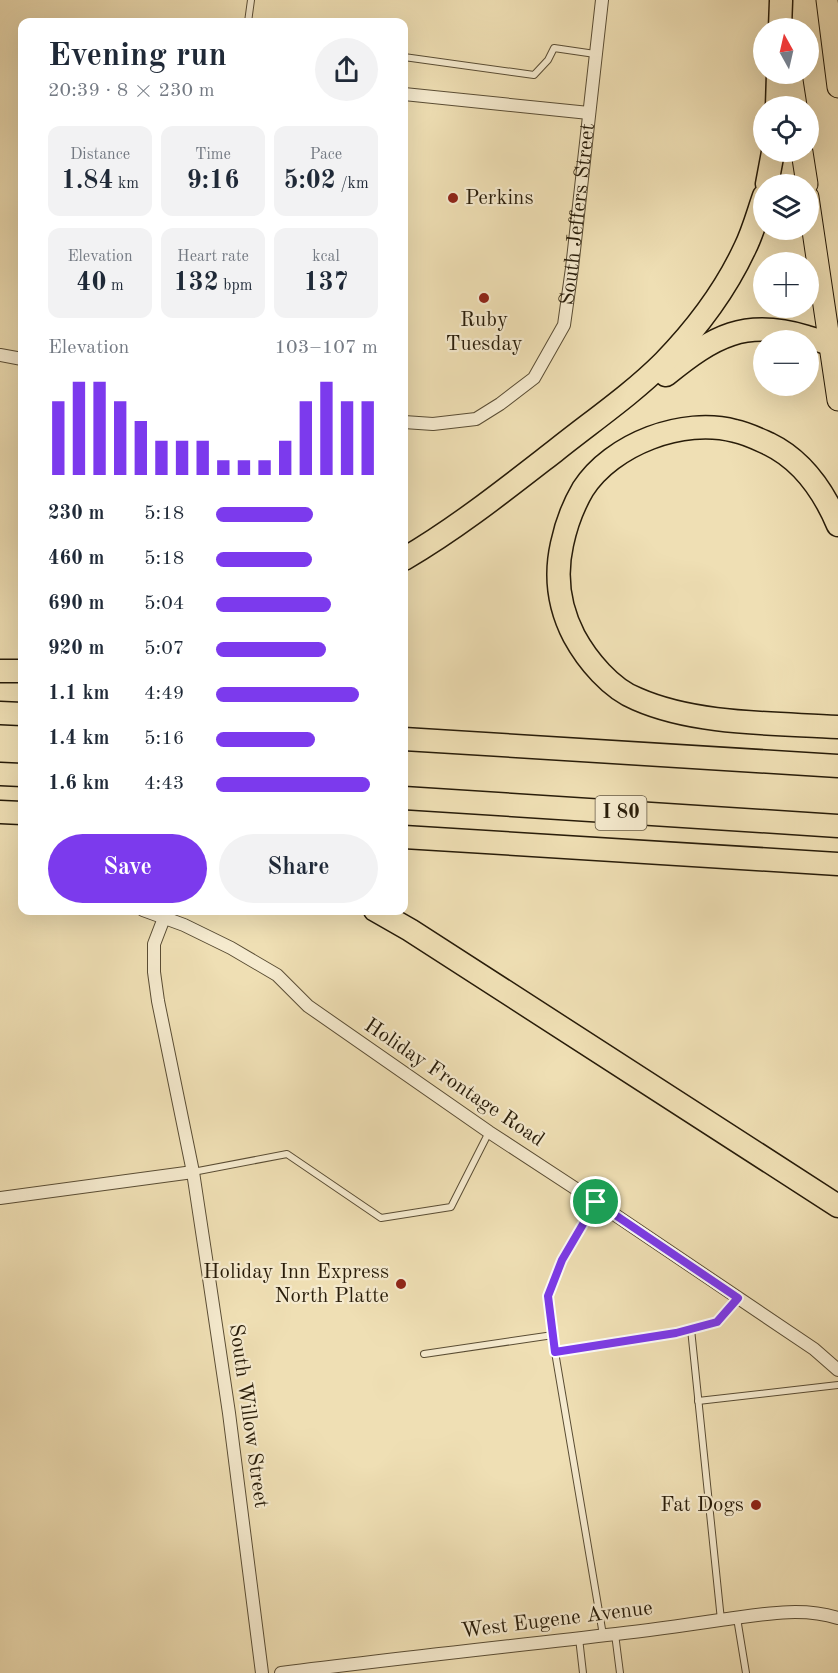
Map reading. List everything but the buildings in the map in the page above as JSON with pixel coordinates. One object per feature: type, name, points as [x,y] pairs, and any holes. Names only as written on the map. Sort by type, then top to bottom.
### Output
[{"type":"highway","points":[[827,0],[838,87]]},
{"type":"highway","points":[[780,1],[780,18]]},
{"type":"highway","points":[[780,1],[783,18]]},
{"type":"highway","points":[[408,557],[437,539],[517,481],[663,363],[711,308],[746,246],[753,227]]},
{"type":"highway","points":[[816,240],[834,346],[838,400]]},
{"type":"highway","points":[[517,481],[591,433],[686,359],[719,339],[744,330],[773,330],[790,332],[834,346]]},
{"type":"highway","points":[[838,525],[829,504],[813,480],[790,458],[770,445],[734,430],[682,429],[639,442],[615,456],[583,489],[564,530],[559,554],[558,579],[561,602],[579,644],[611,682],[635,699],[668,710],[706,717],[838,727]]},
{"type":"highway","points":[[0,671],[18,671]]},
{"type":"highway","points":[[0,713],[18,714]]},
{"type":"highway","points":[[408,739],[838,766]]},
{"type":"highway","points":[[0,774],[18,775]]},
{"type":"highway","name":"I 80","points":[[408,798],[838,826]]},
{"type":"highway","points":[[408,837],[838,864]]},
{"type":"highway","points":[[384,915],[420,936],[838,1206]]},
{"type":"street","name":"South Jeffers Street","points":[[408,422],[433,424],[476,419],[534,378],[564,325],[602,0]]},
{"type":"street","points":[[408,94],[589,113]]},
{"type":"street","points":[[0,355],[18,358]]},
{"type":"street","name":"Holiday Frontage Road","points":[[156,915],[184,925],[231,948],[277,975],[308,1006],[489,1132],[814,1349],[838,1370]]},
{"type":"street","name":"South Willow Street","points":[[164,918],[154,944],[154,972],[193,1172],[229,1413],[262,1673]]},
{"type":"street","points":[[0,1198],[193,1172]]},
{"type":"street","name":"West Eugene Avenue","points":[[280,1673],[609,1635],[774,1613],[805,1612],[838,1618]]},
{"type":"lane","points":[[249,18],[251,0]]},
{"type":"lane","points":[[408,58],[534,75],[548,60],[554,48],[595,54]]},
{"type":"lane","points":[[193,1172],[287,1154],[381,1218],[451,1207],[489,1132]]},
{"type":"lane","points":[[596,1202],[562,1260],[548,1296],[555,1352],[609,1635],[620,1673]]},
{"type":"lane","points":[[555,1352],[676,1333],[717,1322],[738,1298]]},
{"type":"lane","points":[[691,1329],[721,1620]]},
{"type":"lane","points":[[424,1354],[553,1335]]},
{"type":"lane","points":[[698,1401],[838,1385]]},
{"type":"lane","points":[[736,1618],[746,1673]]},
{"type":"lane","points":[[579,1638],[583,1673]]},
{"type":"place","name":"Perkins","points":[[453,198]]},
{"type":"place","name":"Ruby Tuesday","points":[[484,298]]},
{"type":"place","name":"Holiday Inn Express North Platte","points":[[401,1284]]},
{"type":"place","name":"Fat Dogs","points":[[756,1505]]},
{"type":"route","points":[[596,1202],[667,1250],[738,1298],[717,1322],[676,1333],[555,1352],[548,1296],[562,1260],[596,1202]]}]
